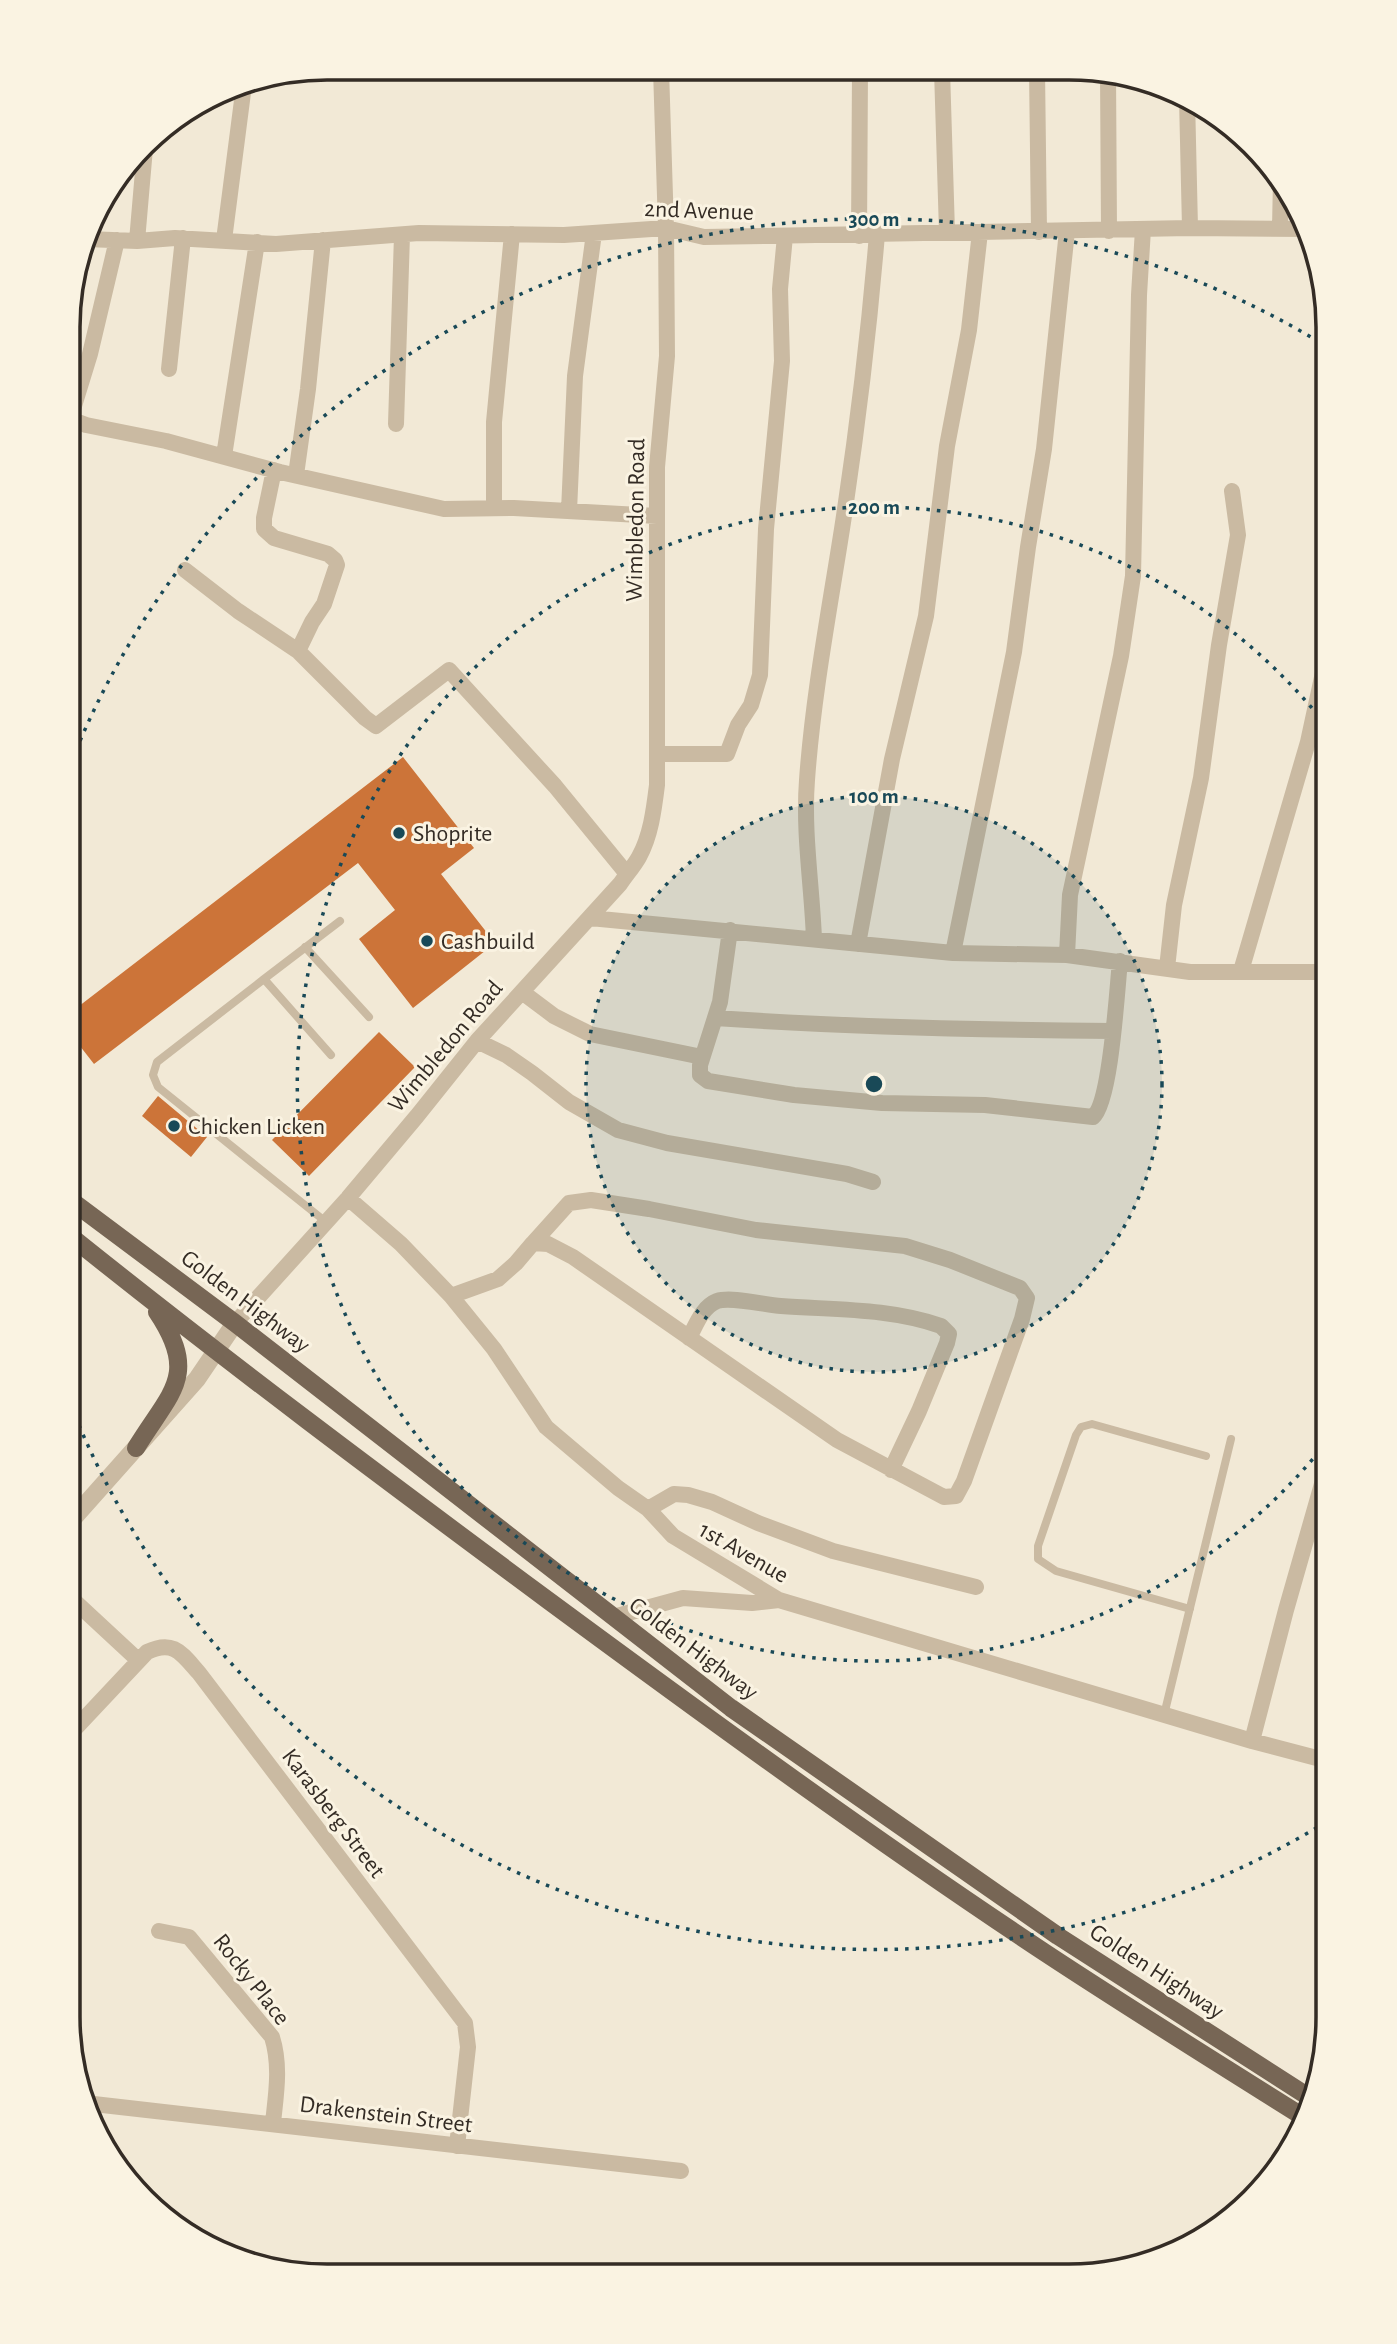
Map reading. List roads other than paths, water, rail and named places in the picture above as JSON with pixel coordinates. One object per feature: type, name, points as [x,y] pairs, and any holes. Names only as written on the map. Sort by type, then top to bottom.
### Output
[{"type":"main road","name":"Golden Highway","points":[[80,1207],[235,1323],[731,1708],[1058,1936],[1304,2094]]},
{"type":"main road","name":"Golden Highway","points":[[80,1244],[216,1353],[613,1648],[830,1804],[1047,1954],[1297,2113]]},
{"type":"main road","points":[[135,1448],[172,1392],[179,1376],[176,1344],[147,1298]]},
{"type":"street","points":[[859,236],[860,80]]},
{"type":"street","points":[[942,80],[947,232]]},
{"type":"street","points":[[1037,80],[1039,232]]},
{"type":"street","name":"Wimbledon Road","points":[[80,1510],[197,1379],[235,1323],[348,1198],[477,1041],[627,874],[639,857],[650,830],[656,796],[657,754],[657,467],[667,356],[661,81]]},
{"type":"street","points":[[1108,84],[1109,231]]},
{"type":"street","points":[[223,240],[243,96]]},
{"type":"street","points":[[1187,111],[1190,228]]},
{"type":"street","points":[[137,241],[144,163]]},
{"type":"street","points":[[1280,228],[1281,200]]},
{"type":"street","name":"2nd Avenue","points":[[97,239],[137,241],[183,238],[276,244],[402,234],[594,233],[666,228],[704,237],[1296,229]]},
{"type":"street","points":[[1067,955],[1070,895],[1121,656],[1133,576],[1143,229]]},
{"type":"street","points":[[953,953],[1014,652],[1044,449],[1067,231]]},
{"type":"street","points":[[858,944],[892,758],[926,616],[947,446],[969,330],[980,232]]},
{"type":"street","points":[[569,511],[575,376],[594,233]]},
{"type":"street","points":[[396,424],[402,234]]},
{"type":"street","points":[[494,508],[494,422],[512,234]]},
{"type":"street","points":[[814,939],[806,829],[807,781],[823,641],[857,419],[877,234]]},
{"type":"street","points":[[657,754],[727,754],[738,726],[751,705],[760,675],[766,529],[782,362],[780,289],[785,236]]},
{"type":"street","points":[[169,369],[183,238]]},
{"type":"street","points":[[80,386],[117,240]]},
{"type":"street","points":[[296,475],[308,389],[323,240]]},
{"type":"street","points":[[224,456],[257,242]]},
{"type":"street","points":[[80,423],[444,509],[494,508],[657,516]]},
{"type":"street","points":[[274,470],[264,529],[274,538],[328,554],[335,559],[337,565],[324,604],[298,651]]},
{"type":"street","points":[[1167,968],[1174,905],[1201,778],[1219,645],[1238,535],[1232,491]]},
{"type":"street","points":[[185,570],[238,611],[298,651],[376,726],[449,670],[555,786],[627,874]]},
{"type":"street","points":[[1241,971],[1308,742],[1316,705]]},
{"type":"street","points":[[590,918],[953,953],[1067,955],[1190,972],[1316,972]]},
{"type":"street","points":[[730,930],[720,1002],[702,1057],[700,1075],[708,1081],[794,1095],[883,1103],[985,1105],[1093,1117],[1104,1094],[1120,961]]},
{"type":"street","points":[[522,992],[554,1016],[590,1034],[702,1057]]},
{"type":"street","points":[[715,1018],[926,1029],[1113,1031]]},
{"type":"street","points":[[477,1041],[506,1055],[569,1102],[618,1129],[667,1143],[847,1174],[873,1182]]},
{"type":"street","name":"1st Avenue","points":[[348,1198],[401,1244],[451,1296],[494,1349],[546,1427],[618,1488],[648,1509],[673,1536],[779,1600],[1316,1758]]},
{"type":"street","points":[[451,1296],[498,1279],[516,1264],[533,1243],[569,1203],[591,1200],[756,1230],[905,1246],[961,1264],[1024,1291],[1027,1298],[1022,1319],[964,1480],[956,1496],[939,1496],[837,1440],[573,1257],[548,1244],[533,1243]]},
{"type":"street","points":[[689,1338],[701,1314],[709,1306],[722,1300],[859,1309],[941,1326],[949,1334],[947,1343],[891,1470]]},
{"type":"street","points":[[648,1509],[674,1494],[688,1495],[712,1502],[758,1523],[833,1551],[976,1587]]},
{"type":"street","points":[[1252,1741],[1316,1505]]},
{"type":"street","points":[[613,1617],[683,1598],[752,1603],[779,1600]]},
{"type":"street","points":[[80,1605],[138,1660]]},
{"type":"street","name":"Karasberg Street","points":[[80,1723],[147,1652],[161,1646],[177,1650],[191,1664],[465,2023],[468,2047],[457,2146]]},
{"type":"street","name":"Rocky Place","points":[[159,1931],[189,1937],[272,2037],[278,2069],[273,2123]]},
{"type":"street","name":"Drakenstein Street","points":[[97,2104],[681,2171]]},
{"type":"lane","points":[[326,1222],[158,1087],[153,1075],[157,1062],[340,922]]},
{"type":"lane","points":[[305,947],[369,1017]]},
{"type":"lane","points":[[264,979],[331,1055]]},
{"type":"lane","points":[[1190,1609],[1056,1571],[1038,1559],[1038,1546],[1081,1427],[1092,1424],[1206,1457]]},
{"type":"lane","points":[[1164,1715],[1231,1439]]},
{"type":"place","name":"Shoprite","points":[[399,833]]},
{"type":"place","name":"Cashbuild","points":[[427,941]]},
{"type":"place","name":"Chicken Licken","points":[[174,1126]]}]
